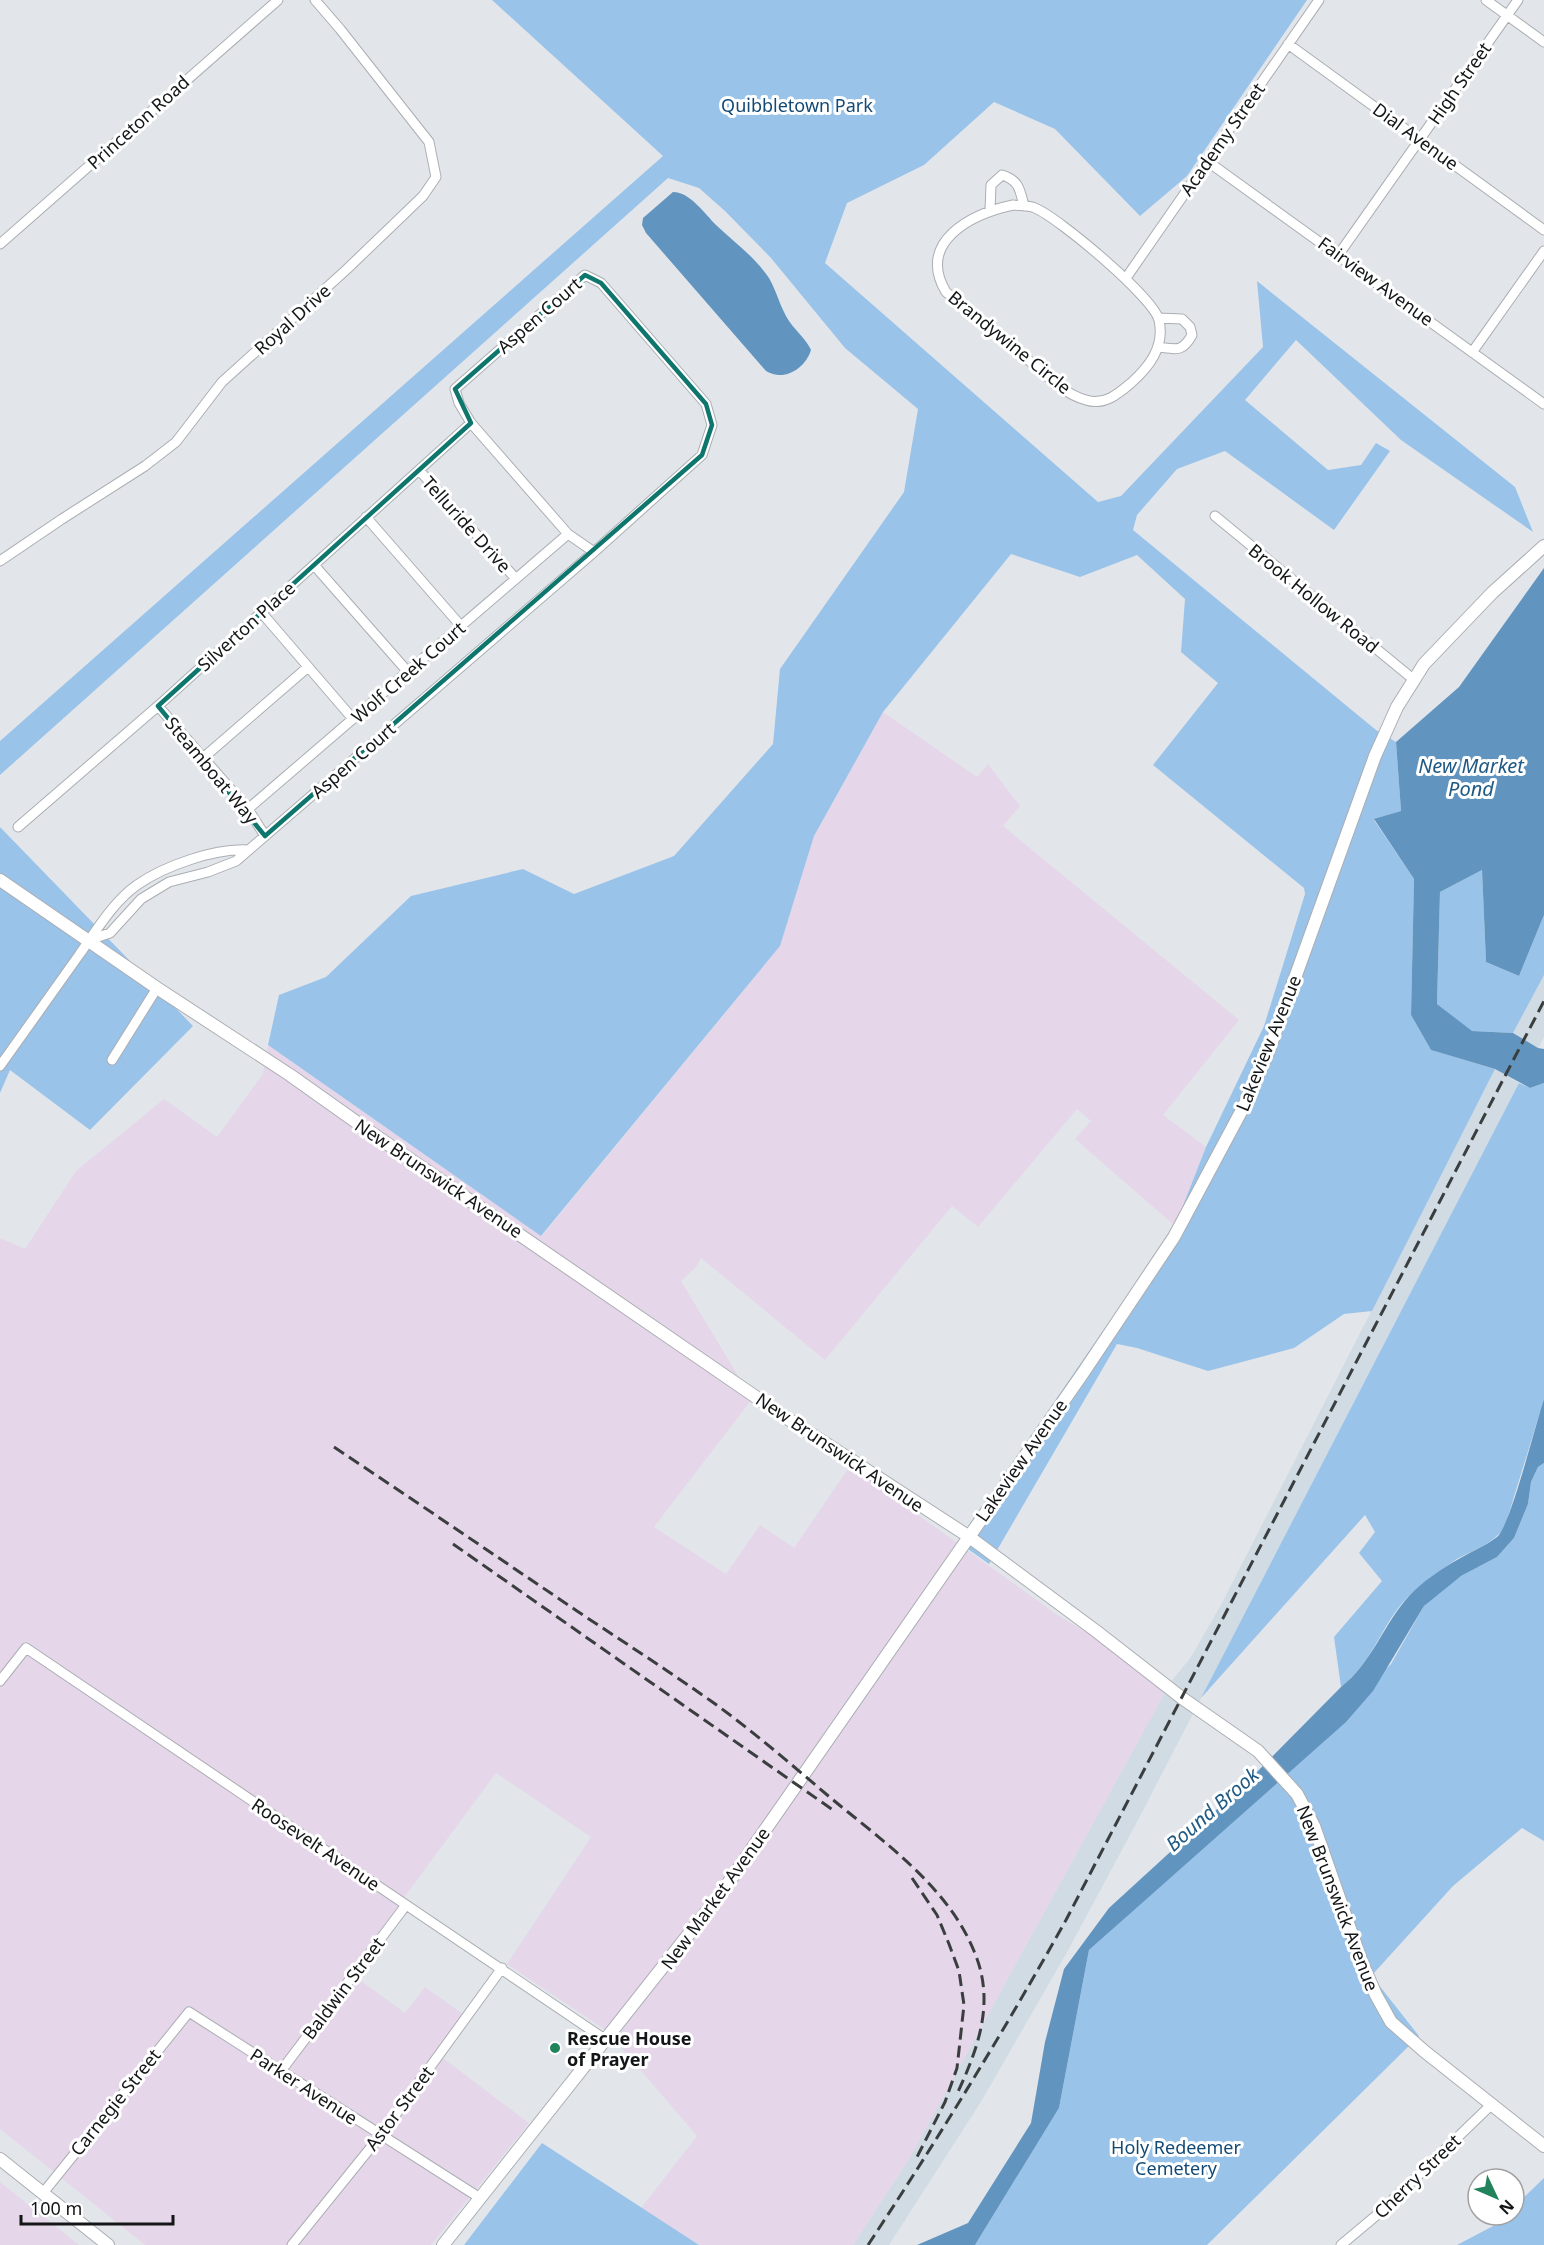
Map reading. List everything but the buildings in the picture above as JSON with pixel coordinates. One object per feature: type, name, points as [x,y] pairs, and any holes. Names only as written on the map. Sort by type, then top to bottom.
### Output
[{"type":"street","name":"Princeton Road","points":[[0,244],[278,0]]},
{"type":"street","name":"Royal Drive","points":[[0,561],[145,466],[176,442],[222,382],[423,196],[436,177],[429,142],[315,0]]},
{"type":"street","name":"Academy Street","points":[[1126,278],[1319,0]]},
{"type":"street","points":[[1486,0],[1544,42]]},
{"type":"street","name":"High Street","points":[[1339,254],[1518,0]]},
{"type":"street","name":"Dial Avenue","points":[[1288,44],[1544,230]]},
{"type":"street","name":"Fairview Avenue","points":[[1207,161],[1544,404]]},
{"type":"street","points":[[990,210],[991,185],[1002,175],[1012,177],[1020,189],[1024,206]]},
{"type":"street","name":"Brandywine Circle","points":[[1158,318],[1141,293],[1126,278],[1049,216],[1034,207],[1013,206],[990,210],[951,233],[944,242],[937,259],[941,283],[946,291],[1053,381],[1086,400],[1110,399],[1143,372],[1158,347]]},
{"type":"street","points":[[1473,351],[1544,251]]},
{"type":"street","name":"Aspen Court","points":[[89,940],[110,933],[141,899],[169,882],[208,872],[236,861],[594,552],[702,455],[712,425],[706,404],[602,283],[585,275],[455,389],[459,403],[471,423],[568,534],[594,552]]},
{"type":"street","points":[[1158,318],[1182,319],[1190,327],[1192,335],[1186,345],[1178,350],[1158,347],[1160,335],[1158,318]]},
{"type":"street","name":"Silverton Place","points":[[18,827],[158,706],[471,423]]},
{"type":"street","name":"Telluride Drive","points":[[419,470],[516,579]]},
{"type":"street","name":"Brook Hollow Road","points":[[1215,516],[1413,679]]},
{"type":"street","points":[[366,517],[461,626]]},
{"type":"street","name":"Wolf Creek Court","points":[[248,809],[568,534]]},
{"type":"street","name":"Lakeview Avenue","points":[[968,1536],[1083,1373],[1174,1237],[1243,1108],[1269,1050],[1375,756],[1397,707],[1413,679],[1468,617],[1544,546]]},
{"type":"street","points":[[314,565],[408,672]]},
{"type":"street","points":[[261,612],[353,719]]},
{"type":"street","points":[[203,758],[308,668]]},
{"type":"street","name":"Steamboat Way","points":[[158,706],[248,809],[265,836]]},
{"type":"street","points":[[0,1066],[89,940],[118,902],[136,885],[164,870],[233,849],[248,850]]},
{"type":"street","name":"New Brunswick Avenue","points":[[0,880],[157,988],[290,1075],[735,1382],[968,1536],[1182,1698],[1258,1750],[1297,1794],[1314,1826],[1362,1964],[1391,2022],[1544,2146]]},
{"type":"street","points":[[112,1060],[157,988]]},
{"type":"street","name":"New Market Avenue","points":[[443,2245],[726,1886],[968,1536]]},
{"type":"street","name":"Roosevelt Avenue","points":[[0,1681],[26,1648],[606,2040]]},
{"type":"street","name":"Baldwin Street","points":[[281,2071],[406,1905]]},
{"type":"street","name":"Astor Street","points":[[291,2245],[380,2136],[502,1968]]},
{"type":"street","name":"Parker Avenue","points":[[189,2012],[480,2198]]},
{"type":"street","name":"Carnegie Street","points":[[43,2193],[189,2012]]},
{"type":"street","name":"Cherry Street","points":[[1341,2245],[1378,2214],[1491,2105]]},
{"type":"street","points":[[0,2158],[108,2245]]},
{"type":"highlighted area","points":[[585,275],[601,283],[706,404],[712,425],[702,455],[265,836],[158,706],[471,423],[455,389]]},
{"type":"shaded area","points":[[883,712],[977,777],[988,764],[1020,806],[1003,826],[1239,1020],[1163,1115],[1206,1147],[1175,1226],[1075,1139],[1091,1121],[1077,1109],[978,1227],[952,1206],[825,1360],[701,1258],[696,1267],[681,1281],[752,1399],[654,1527],[726,1574],[760,1525],[794,1548],[850,1466],[1056,1614],[1170,1683],[909,2159],[853,2245],[699,2245],[641,2208],[697,2136],[607,2031],[507,1964],[591,1837],[496,1773],[349,1972],[405,2013],[425,1987],[467,2017],[439,2055],[529,2123],[431,2245],[145,2245],[0,2129],[0,1238],[25,1249],[76,1171],[164,1099],[217,1137],[263,1074],[268,1045],[542,1236],[780,946],[814,836]]},
{"type":"shaded area","points":[[1544,975],[1544,1037],[1538,1049],[1513,1033]]},
{"type":"shaded area","points":[[1495,1069],[1519,1083],[1137,1822],[1066,1954],[982,2100],[889,2245],[853,2245],[909,2159],[1170,1683],[1191,1657],[1221,1605]]},
{"type":"shaded area","points":[[0,2182],[79,2245],[0,2245]]},
{"type":"green space","name":"Quibbletown Park","points":[[492,0],[1307,0],[1187,176],[1140,216],[1055,129],[994,102],[924,165],[847,203],[825,263],[1098,502],[1121,496],[1263,347],[1257,281],[1515,487],[1533,532],[1401,440],[1296,340],[1245,400],[1328,470],[1361,465],[1376,443],[1390,451],[1334,530],[1225,451],[1177,469],[1137,515],[1133,530],[1376,730],[1396,742],[1401,811],[1374,820],[1414,879],[1411,1015],[1431,1050],[1495,1069],[1372,1311],[1344,1314],[1294,1348],[1208,1371],[1137,1348],[1117,1344],[989,1564],[958,1542],[1175,1226],[1206,1147],[1264,1026],[1305,894],[1304,888],[1153,765],[1218,683],[1181,652],[1185,599],[1137,555],[1080,577],[1011,554],[883,712],[814,836],[780,946],[541,1236],[268,1045],[279,995],[326,977],[411,896],[523,869],[574,894],[674,856],[773,744],[780,669],[904,492],[918,409],[845,348],[771,258],[699,188],[668,178],[0,775],[0,741],[663,156]]},
{"type":"green space","points":[[0,827],[193,1026],[90,1130],[10,1070],[0,1093]]},
{"type":"green space","points":[[1482,870],[1486,962],[1519,976],[1544,915],[1544,975],[1513,1033],[1471,1031],[1437,1004],[1440,892]]},
{"type":"green space","points":[[1519,1083],[1530,1088],[1544,1083],[1544,1399],[1505,1526],[1490,1542],[1457,1559],[1413,1592],[1394,1614],[1363,1665],[1341,1687],[1334,1637],[1382,1581],[1359,1553],[1375,1532],[1365,1515],[1201,1698]]},
{"type":"green space","name":"Holy Redeemer Cemetery","points":[[1544,1463],[1544,1841],[1522,1828],[1453,1886],[1373,1974],[1378,1984],[1419,2036],[1207,2245],[975,2245],[1059,2108],[1089,1950],[1179,1869],[1391,1664],[1424,1606],[1436,1594],[1461,1576],[1497,1557],[1514,1538],[1528,1504],[1531,1482],[1538,1467]]},
{"type":"green space","points":[[542,2143],[699,2245],[464,2245]]},
{"type":"green space","points":[[1544,2178],[1544,2245],[1457,2245],[1491,2227],[1526,2227],[1526,2195]]},
{"type":"water","points":[[673,192],[697,204],[716,225],[751,256],[769,278],[786,316],[811,350],[799,368],[780,375],[766,371],[646,233],[642,225],[643,218]]},
{"type":"water","name":"New Market Pond","points":[[1544,568],[1544,915],[1519,976],[1486,962],[1482,870],[1440,892],[1437,1004],[1472,1031],[1513,1033],[1538,1048],[1544,1049],[1544,1083],[1530,1088],[1495,1069],[1431,1050],[1411,1015],[1414,879],[1374,819],[1401,811],[1396,742],[1459,687]]},
{"type":"water","points":[[1544,1399],[1544,1463],[1538,1467],[1531,1482],[1528,1504],[1514,1538],[1497,1557],[1461,1576],[1424,1606],[1373,1691],[1346,1722],[1089,1950],[1059,2108],[975,2245],[917,2245],[968,2223],[1031,2123],[1045,2042],[1064,1969],[1109,1908],[1250,1779],[1352,1677],[1400,1607],[1414,1591],[1445,1567],[1497,1537],[1509,1515]]},
{"type":"railway","points":[[868,2245],[970,2084],[1066,1920],[1544,1001]]},
{"type":"railway","points":[[334,1447],[727,1712],[913,1867],[948,1906],[963,1928],[974,1951],[984,1989],[982,2025],[971,2061],[956,2096]]},
{"type":"railway","points":[[453,1544],[833,1810]]},
{"type":"railway","points":[[912,1878],[937,1915],[949,1944],[959,1971],[964,2005],[957,2068],[945,2102],[917,2157]]},
{"type":"place","name":"Rescue House of Prayer","points":[[555,2048]]},
{"type":"water label","name":"Bound Brook","points":[[1212,1809]]}]
